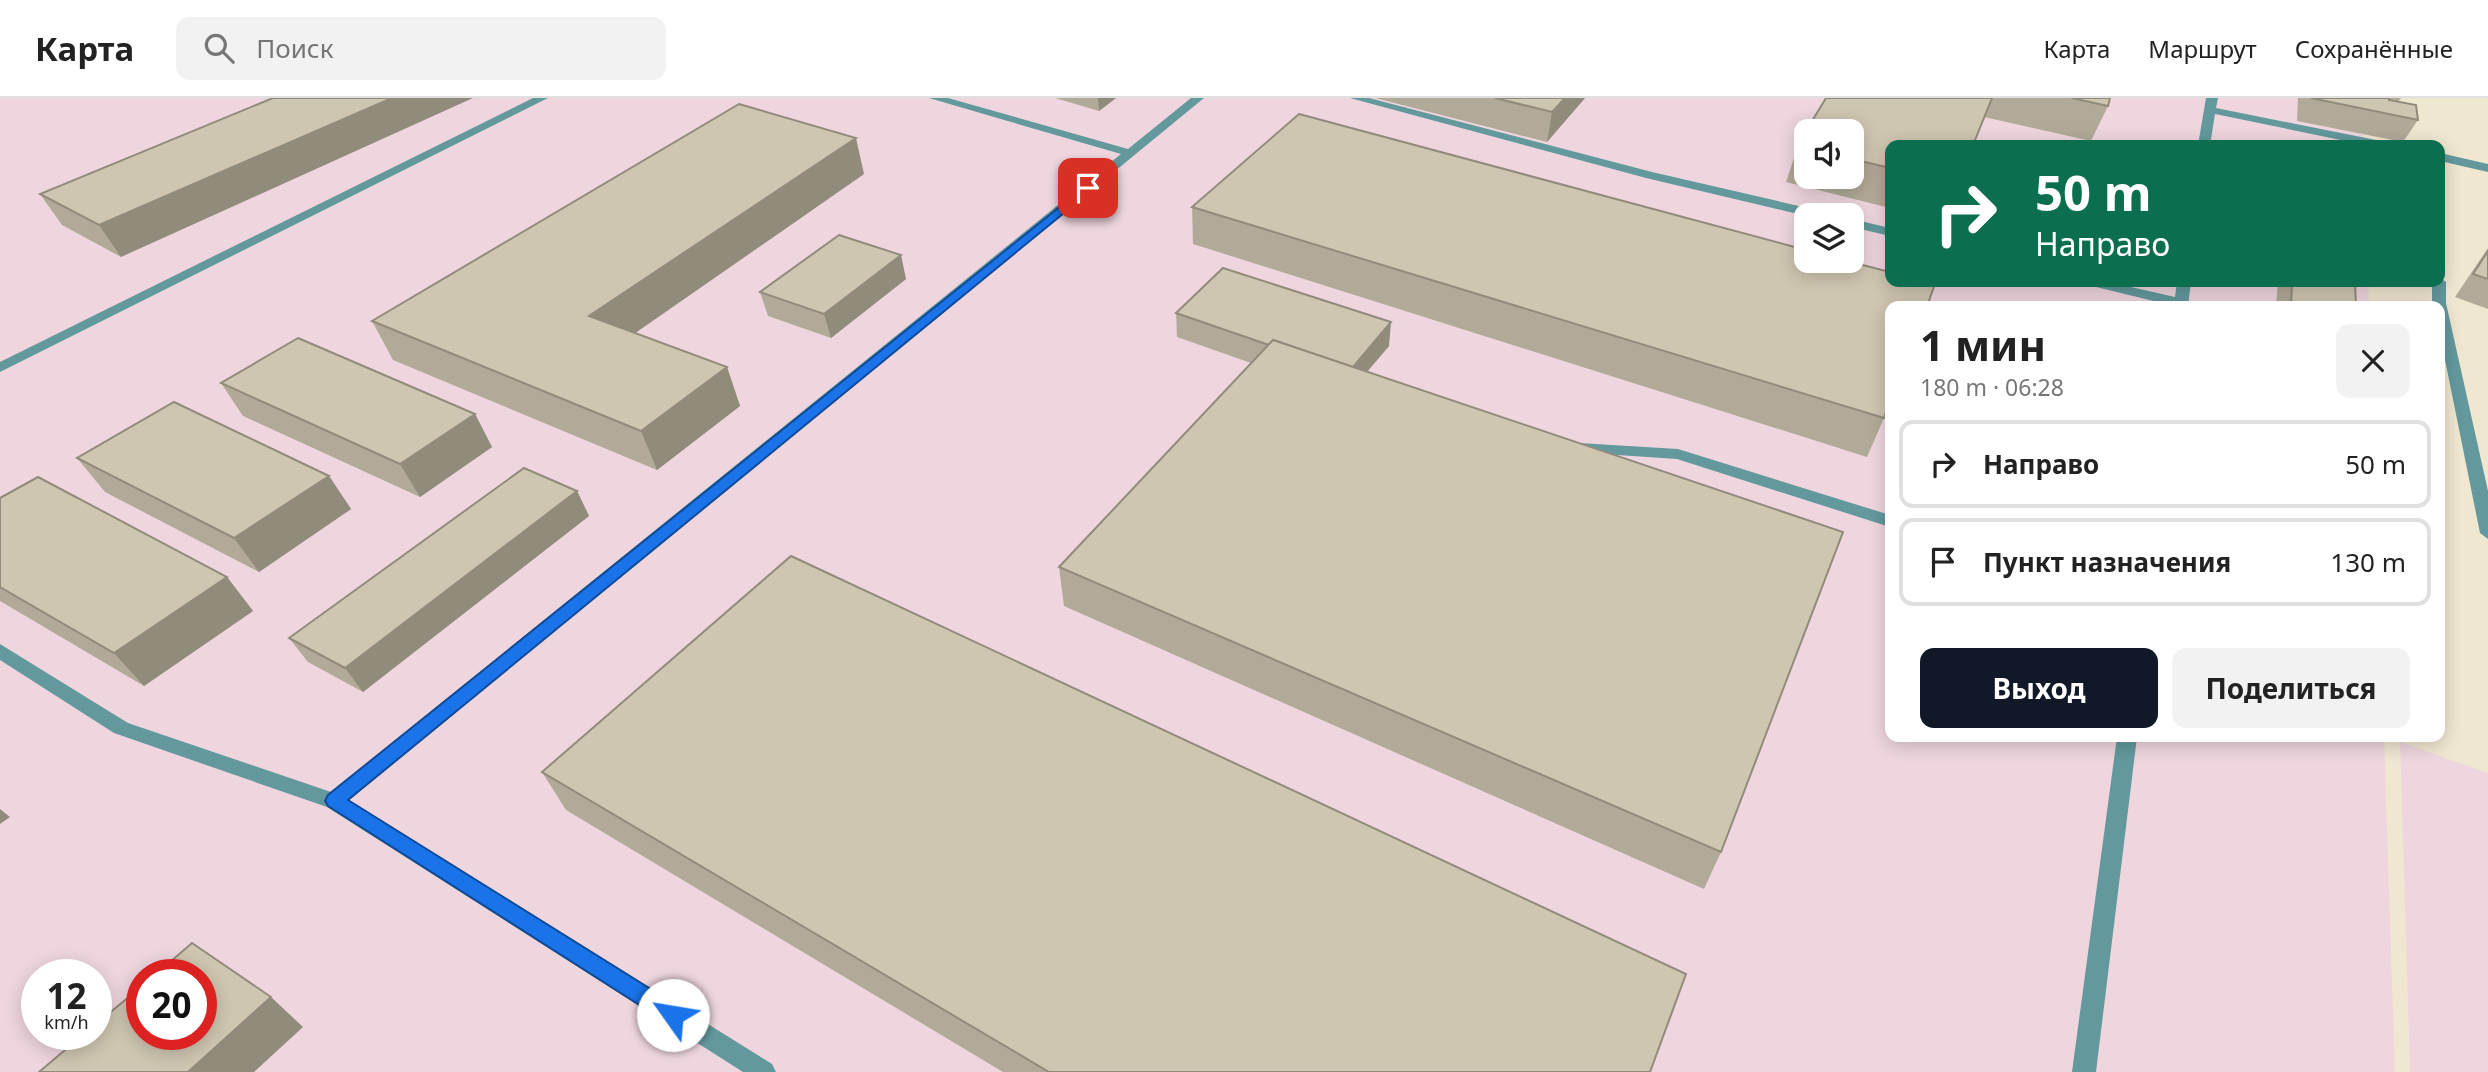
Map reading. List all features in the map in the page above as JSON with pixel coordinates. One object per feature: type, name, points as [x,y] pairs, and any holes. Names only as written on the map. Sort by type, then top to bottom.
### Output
[{"type":"street","points":[[0,368],[542,98]]},
{"type":"street","points":[[935,98],[1131,153]]},
{"type":"street","points":[[334,801],[1198,98]]},
{"type":"street","points":[[1356,98],[1650,175],[1794,209]]},
{"type":"street","points":[[2205,140],[2211,104],[2360,140]]},
{"type":"street","points":[[2445,158],[2488,168]]},
{"type":"street","points":[[1864,226],[1885,231]]},
{"type":"street","points":[[2112,287],[2166,301]]},
{"type":"street","points":[[2445,328],[2488,533]]},
{"type":"street","points":[[1561,442],[1586,450],[1678,454],[1885,519]]},
{"type":"street","points":[[0,651],[121,728],[334,801],[764,1072]]},
{"type":"street","points":[[2084,1072],[2126,742]]},
{"type":"shaded area","points":[[0,98],[2362,98],[2364,140],[1885,140],[1885,287],[2368,287],[2369,301],[1885,301],[1885,742],[2384,742],[2395,1072],[0,1072]]},
{"type":"shaded area","points":[[2400,742],[2488,773],[2488,1072],[2410,1072]]},
{"type":"building","points":[[273,98],[392,98],[99,225],[40,194]]},
{"type":"building","points":[[1495,98],[1565,98],[1552,112]]},
{"type":"building","points":[[1826,98],[1992,98],[1975,140],[1885,140],[1885,167],[1864,162],[1864,119],[1813,119]]},
{"type":"building","points":[[2072,98],[2110,98],[2108,106]]},
{"type":"building","points":[[2311,98],[2389,98],[2416,105],[2418,120]]},
{"type":"building","points":[[739,104],[856,138],[589,316],[727,367],[641,431],[372,321]]},
{"type":"building","points":[[1299,114],[1794,247],[1794,273],[1864,273],[1864,265],[1885,271],[1885,287],[1934,287],[1929,301],[1885,301],[1884,418],[1192,207]]},
{"type":"building","points":[[839,235],[901,255],[824,314],[760,292]]},
{"type":"building","points":[[2488,251],[2488,279],[2473,274]]},
{"type":"building","points":[[1223,268],[1391,322],[1353,367],[1273,340],[1269,345],[1176,313]]},
{"type":"building","points":[[2292,287],[2355,287],[2356,301],[2291,301]]},
{"type":"building","points":[[298,338],[475,414],[400,464],[221,383]]},
{"type":"building","points":[[1273,340],[1843,532],[1721,852],[1059,567]]},
{"type":"building","points":[[174,402],[329,476],[234,538],[77,458]]},
{"type":"building","points":[[524,468],[577,491],[345,668],[289,638]]},
{"type":"building","points":[[38,477],[227,577],[114,653],[0,587],[0,498]]},
{"type":"building","points":[[791,556],[1686,974],[1650,1072],[1049,1072],[542,772]]},
{"type":"building","points":[[192,943],[215,959],[174,959]]},
{"type":"building","points":[[217,960],[271,997],[217,1046]]},
{"type":"building","points":[[126,999],[126,1050],[212,1050],[188,1072],[39,1072],[65,1050],[112,1050],[112,1011]]},
{"type":"route","points":[[673,1015],[334,801],[1088,188]]}]
